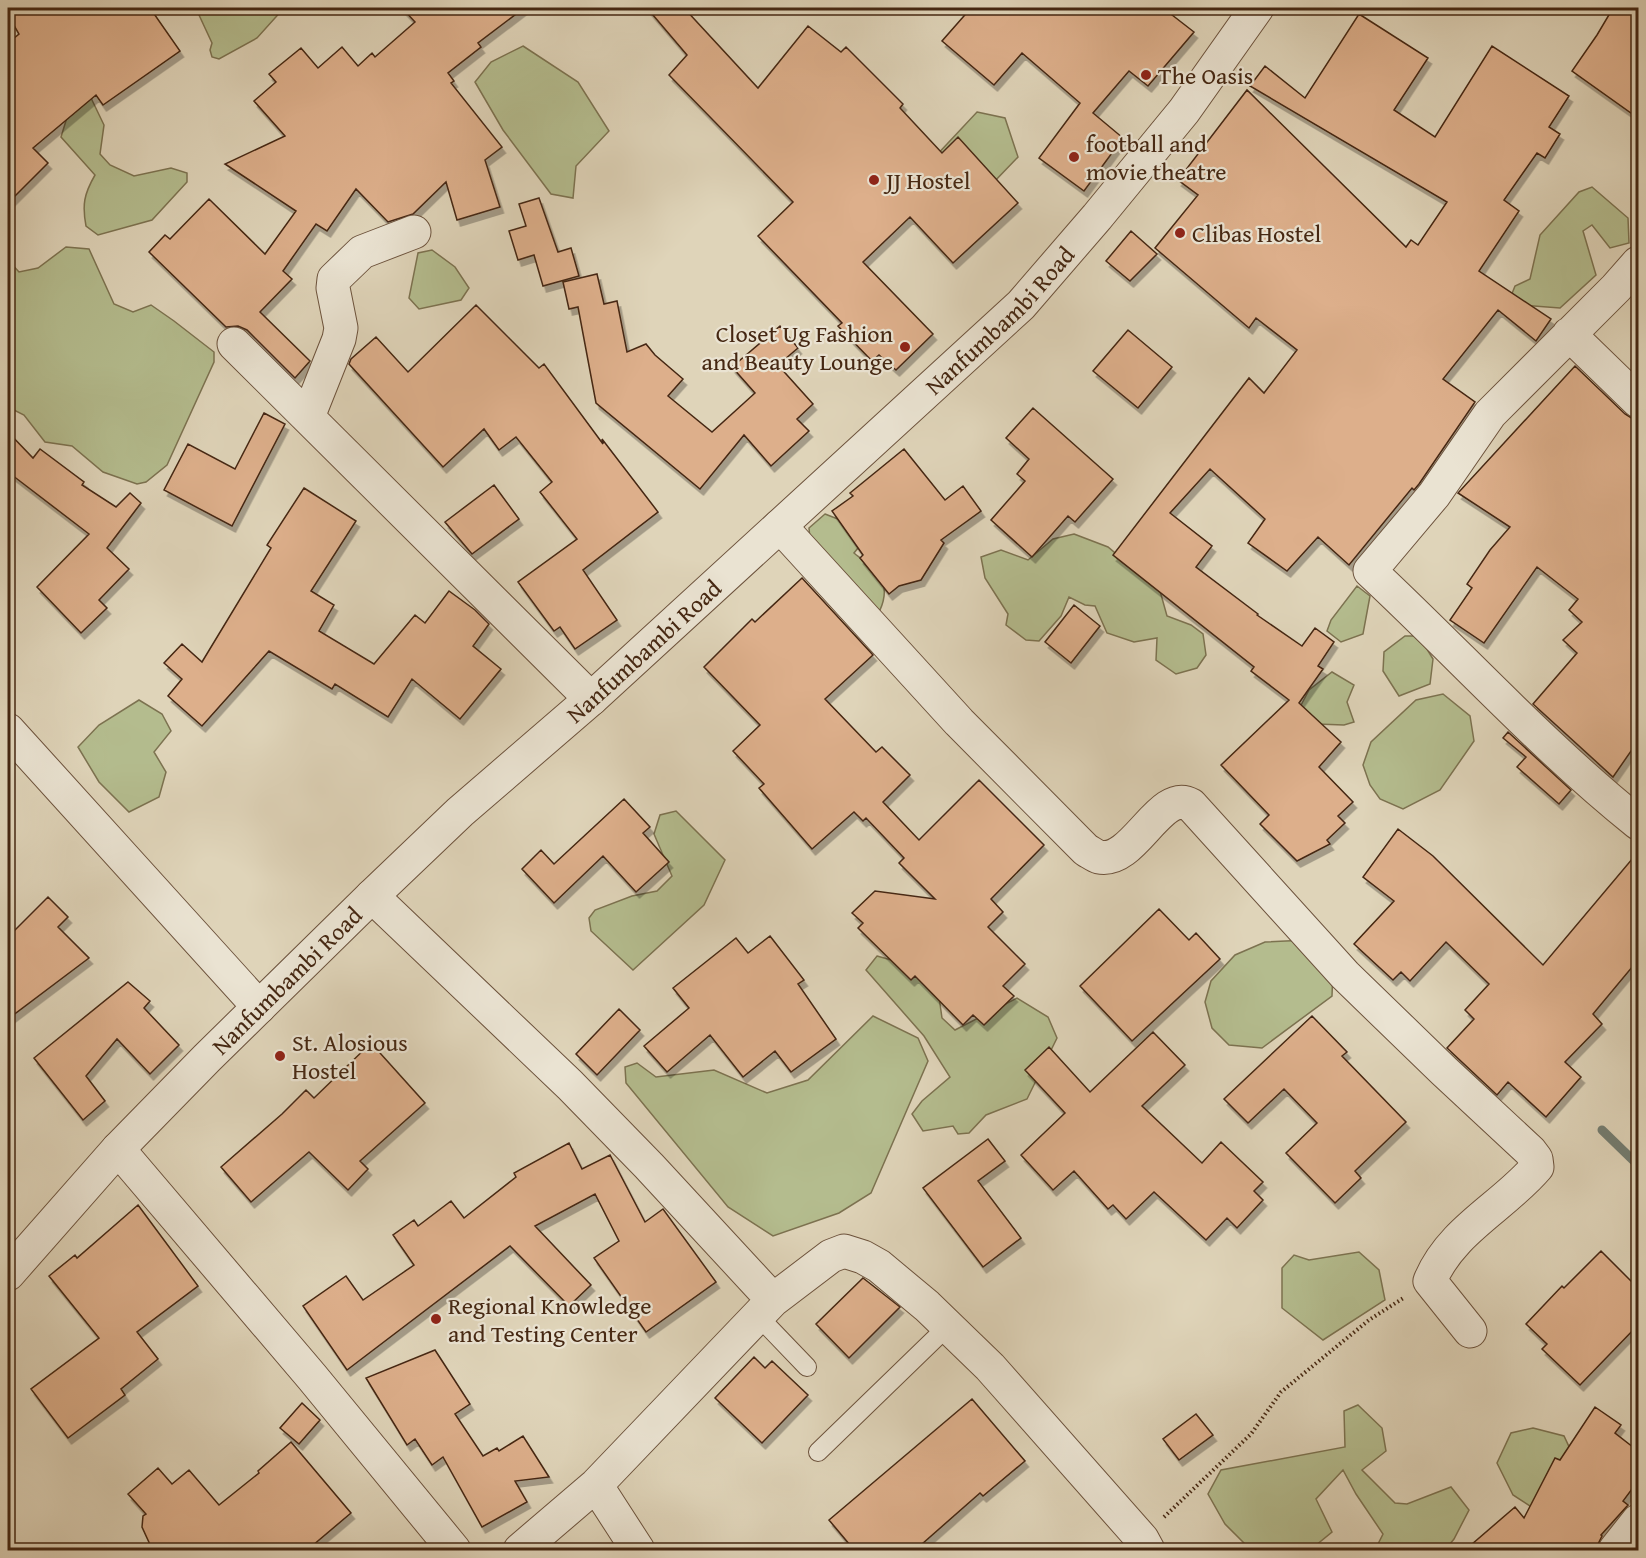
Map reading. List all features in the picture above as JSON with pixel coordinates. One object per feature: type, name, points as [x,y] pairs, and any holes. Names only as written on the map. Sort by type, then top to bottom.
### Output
[{"type":"street","name":"Nanfumbambi Road","points":[[8,1274],[118,1149],[372,896],[460,812],[591,699],[1021,305],[1184,111],[1257,8]]},
{"type":"street","points":[[308,417],[339,339],[341,328],[333,288],[334,279],[362,252],[414,232]]},
{"type":"street","points":[[1638,262],[1490,414],[1434,495],[1370,571],[1516,715],[1605,796],[1638,822]]},
{"type":"street","points":[[1569,334],[1638,401]]},
{"type":"street","points":[[234,344],[591,699]]},
{"type":"street","points":[[780,525],[959,722],[1086,850],[1099,857],[1112,856],[1124,849],[1172,803],[1185,801],[1191,805],[1346,975],[1530,1151],[1536,1159],[1537,1167],[1469,1226],[1444,1255],[1430,1281],[1470,1331]]},
{"type":"street","points":[[8,730],[259,1007]]},
{"type":"street","points":[[372,896],[578,1093],[680,1198],[766,1308]]},
{"type":"street","points":[[118,1149],[304,1368],[454,1551]]},
{"type":"street","points":[[520,1551],[596,1485],[766,1308],[840,1251],[863,1257],[879,1266],[948,1326],[990,1367],[1145,1545]]},
{"type":"street","points":[[596,1485],[638,1551]]},
{"type":"street","points":[[1615,1551],[1638,1521]]},
{"type":"lane","points":[[766,1308],[807,1367]]},
{"type":"lane","points":[[818,1452],[948,1326]]},
{"type":"path","points":[[1145,1545],[1191,1490],[1251,1434],[1281,1392],[1369,1320],[1430,1281]]},
{"type":"green space","points":[[208,8],[284,8],[257,38],[219,59],[212,57],[210,50],[212,43],[199,15]]},
{"type":"green space","points":[[523,46],[578,82],[609,131],[576,166],[573,198],[551,194],[503,130],[475,82],[491,62]]},
{"type":"green space","points":[[91,98],[104,125],[100,154],[110,165],[134,176],[171,168],[187,173],[187,182],[152,220],[98,235],[86,226],[84,212],[86,194],[95,175],[61,137],[72,101]]},
{"type":"green space","points":[[977,112],[1005,118],[1018,157],[991,185],[933,159]]},
{"type":"green space","points":[[1592,187],[1628,218],[1629,243],[1610,248],[1592,225],[1583,231],[1596,275],[1560,308],[1520,305],[1511,296],[1515,286],[1530,279],[1540,235],[1579,192]]},
{"type":"green space","points":[[66,247],[89,249],[114,304],[133,312],[151,305],[214,352],[214,362],[167,465],[146,482],[137,484],[103,472],[72,446],[45,442],[24,415],[8,407],[8,260],[19,272],[38,268]]},
{"type":"green space","points":[[432,250],[455,267],[469,288],[461,300],[419,309],[409,298],[418,253]]},
{"type":"green space","points":[[825,514],[871,532],[854,553],[880,577],[884,591],[880,610],[865,613],[811,550],[809,528]]},
{"type":"green space","points":[[1074,534],[1108,547],[1160,591],[1167,616],[1191,625],[1203,634],[1206,655],[1197,668],[1176,674],[1156,660],[1157,638],[1134,642],[1107,633],[1095,606],[1085,605],[1069,597],[1061,616],[1039,641],[1026,640],[1006,625],[1008,614],[985,578],[981,557],[1001,550],[1028,560],[1053,539]]},
{"type":"green space","points":[[1357,586],[1370,596],[1363,634],[1341,642],[1327,631],[1331,620]]},
{"type":"green space","points":[[1405,636],[1419,636],[1433,659],[1430,684],[1399,696],[1383,671],[1384,652]]},
{"type":"green space","points":[[1332,672],[1354,685],[1347,702],[1354,722],[1344,725],[1317,724],[1299,709],[1309,690]]},
{"type":"green space","points":[[1443,694],[1470,716],[1474,741],[1440,790],[1403,809],[1380,799],[1370,785],[1363,765],[1371,742],[1416,700]]},
{"type":"green space","points":[[139,700],[162,714],[171,731],[154,752],[166,772],[159,797],[129,812],[99,782],[78,747],[99,725]]},
{"type":"green space","points":[[676,811],[725,860],[704,905],[633,970],[591,931],[589,918],[595,910],[632,896],[657,891],[672,876],[654,834],[660,815]]},
{"type":"green space","points":[[1307,940],[1333,969],[1332,996],[1262,1048],[1229,1045],[1212,1028],[1205,1002],[1211,981],[1235,955],[1265,942]]},
{"type":"green space","points":[[877,956],[923,969],[938,990],[942,1018],[955,1030],[1017,998],[1048,1017],[1057,1038],[1027,1099],[986,1115],[969,1133],[958,1134],[953,1126],[923,1131],[912,1114],[922,1101],[950,1077],[924,1036],[866,970]]},
{"type":"green space","points":[[873,1016],[918,1038],[928,1061],[871,1193],[839,1213],[773,1236],[728,1207],[626,1083],[625,1067],[637,1063],[656,1077],[714,1070],[767,1093],[808,1080]]},
{"type":"green space","points":[[1359,1252],[1379,1270],[1385,1300],[1323,1340],[1282,1308],[1282,1268],[1294,1255],[1309,1260]]},
{"type":"green space","points":[[1358,1405],[1382,1428],[1386,1451],[1362,1470],[1395,1503],[1407,1504],[1451,1487],[1469,1510],[1454,1539],[1445,1550],[1375,1550],[1383,1534],[1343,1470],[1316,1499],[1332,1532],[1310,1550],[1251,1550],[1225,1524],[1208,1494],[1221,1470],[1345,1447],[1344,1411]]},
{"type":"green space","points":[[1533,1428],[1564,1436],[1586,1483],[1547,1517],[1513,1495],[1497,1463],[1511,1433]]},
{"type":"building","points":[[8,8],[150,8],[180,51],[103,105],[96,95],[33,148],[48,163],[8,203],[8,43],[19,34],[8,15]]},
{"type":"building","points":[[402,8],[524,8],[478,43],[481,47],[448,73],[454,81],[451,83],[502,147],[485,160],[500,207],[457,220],[446,182],[413,214],[388,222],[356,189],[327,231],[316,224],[283,271],[292,279],[260,312],[310,361],[295,378],[247,330],[238,326],[226,327],[149,252],[165,235],[170,239],[209,199],[265,254],[296,211],[225,164],[285,136],[254,101],[276,82],[269,74],[301,48],[318,68],[342,47],[358,66],[372,53],[375,57],[415,22]]},
{"type":"building","points":[[647,8],[684,8],[758,88],[808,26],[841,52],[846,47],[903,104],[900,108],[942,153],[958,137],[1018,203],[953,263],[910,217],[863,262],[933,334],[896,370],[879,355],[872,361],[838,326],[842,323],[758,236],[793,202],[669,75],[687,55]]},
{"type":"building","points":[[971,8],[1163,8],[1194,32],[1148,86],[1129,71],[1093,113],[1123,138],[1084,191],[1039,158],[1080,103],[1022,53],[994,85],[942,41]]},
{"type":"building","points":[[1613,8],[1638,8],[1638,118],[1572,71]]},
{"type":"building","points":[[1359,14],[1428,58],[1394,110],[1435,137],[1492,46],[1569,96],[1549,127],[1560,134],[1545,158],[1537,153],[1504,200],[1519,211],[1479,271],[1551,319],[1536,341],[1498,310],[1443,379],[1475,402],[1419,484],[1414,490],[1412,488],[1349,565],[1318,537],[1287,571],[1248,543],[1265,519],[1210,469],[1170,513],[1212,546],[1196,567],[1257,615],[1302,646],[1315,628],[1334,642],[1318,666],[1323,669],[1299,703],[1341,742],[1319,767],[1353,802],[1338,816],[1345,823],[1327,840],[1330,844],[1297,861],[1260,824],[1269,815],[1221,765],[1289,700],[1251,671],[1254,667],[1113,555],[1249,378],[1264,393],[1297,350],[1256,318],[1249,328],[1155,248],[1198,195],[1178,180],[1247,90],[1406,247],[1411,240],[1418,245],[1447,202],[1250,86],[1265,66],[1305,98]]},
{"type":"building","points":[[539,198],[558,252],[571,248],[579,276],[543,286],[534,255],[518,260],[509,231],[526,226],[519,204]]},
{"type":"building","points":[[1131,231],[1157,254],[1130,281],[1106,261]]},
{"type":"building","points":[[597,274],[604,304],[617,301],[627,352],[646,344],[655,355],[683,379],[668,396],[712,432],[755,393],[732,367],[780,326],[798,348],[778,365],[813,404],[797,419],[809,431],[771,466],[744,435],[700,489],[596,403],[578,307],[569,309],[563,282]]},
{"type":"building","points":[[476,305],[539,368],[544,364],[603,444],[602,439],[658,512],[583,570],[617,620],[575,649],[560,627],[554,631],[518,582],[577,539],[540,492],[552,482],[516,437],[499,450],[484,429],[443,467],[349,364],[351,359],[376,337],[408,372]]},
{"type":"building","points":[[1128,330],[1172,367],[1138,408],[1093,371]]},
{"type":"building","points":[[1575,366],[1625,414],[1638,419],[1638,741],[1613,777],[1533,704],[1577,653],[1563,640],[1582,622],[1569,610],[1578,599],[1537,567],[1484,643],[1450,620],[1472,588],[1467,584],[1490,550],[1510,527],[1458,493]]},
{"type":"building","points":[[1033,408],[1113,479],[1075,522],[1068,516],[1032,557],[991,520],[1025,481],[1017,474],[1029,459],[1006,438]]},
{"type":"building","points":[[264,413],[285,424],[232,526],[164,490],[188,444],[235,469]]},
{"type":"building","points":[[8,432],[33,458],[40,449],[84,482],[82,485],[116,507],[130,493],[141,503],[107,548],[129,569],[99,600],[107,608],[81,633],[37,587],[89,534],[8,472]]},
{"type":"building","points":[[904,449],[945,500],[963,486],[981,511],[941,540],[944,543],[921,580],[899,586],[889,594],[860,558],[863,555],[832,511],[853,496],[850,493]]},
{"type":"building","points":[[494,485],[519,519],[472,554],[445,522]]},
{"type":"building","points":[[304,488],[356,521],[311,591],[334,605],[319,631],[374,664],[415,615],[425,623],[449,591],[475,610],[489,624],[473,646],[501,669],[460,719],[412,679],[388,717],[335,684],[332,689],[269,651],[202,726],[168,696],[182,679],[164,663],[182,644],[202,662],[271,548],[267,545]]},
{"type":"building","points":[[802,578],[873,655],[825,699],[876,752],[882,747],[910,775],[883,802],[919,840],[979,780],[1044,845],[991,899],[1003,912],[988,927],[1025,964],[1003,986],[1014,996],[984,1025],[973,1015],[963,1025],[915,976],[911,980],[858,928],[863,923],[852,913],[875,891],[935,899],[899,863],[904,858],[866,818],[863,821],[854,812],[812,849],[759,788],[764,784],[733,751],[760,725],[704,667],[752,619],[755,622]]},
{"type":"building","points":[[1074,605],[1100,626],[1071,663],[1045,642]]},
{"type":"building","points":[[1508,732],[1571,790],[1559,804],[1517,767],[1526,757],[1503,738]]},
{"type":"building","points":[[624,799],[650,827],[643,833],[669,862],[636,892],[603,856],[554,903],[522,869],[541,850],[554,864]]},
{"type":"building","points":[[1398,829],[1433,856],[1543,965],[1638,852],[1638,960],[1593,1014],[1602,1024],[1565,1062],[1581,1077],[1546,1117],[1508,1082],[1497,1095],[1447,1048],[1474,1019],[1465,1010],[1489,984],[1446,942],[1410,981],[1401,972],[1393,980],[1354,944],[1394,901],[1363,877]]},
{"type":"building","points":[[48,897],[68,917],[58,927],[89,958],[8,1019],[8,937]]},
{"type":"building","points":[[1159,909],[1189,940],[1196,933],[1220,959],[1132,1041],[1080,986]]},
{"type":"building","points":[[770,936],[804,980],[798,984],[836,1039],[791,1072],[775,1051],[743,1077],[710,1035],[667,1072],[644,1046],[689,1008],[673,988],[736,938],[748,953]]},
{"type":"building","points":[[128,982],[150,1001],[144,1008],[179,1045],[150,1074],[117,1039],[86,1076],[105,1101],[83,1120],[34,1058]]},
{"type":"building","points":[[619,1009],[640,1030],[597,1075],[576,1054]]},
{"type":"building","points":[[1312,1016],[1347,1052],[1342,1056],[1406,1122],[1355,1171],[1361,1178],[1335,1203],[1286,1153],[1317,1123],[1284,1089],[1248,1123],[1224,1099]]},
{"type":"building","points":[[1153,1032],[1185,1065],[1142,1106],[1202,1163],[1221,1142],[1263,1182],[1254,1191],[1263,1200],[1237,1228],[1227,1218],[1206,1240],[1154,1192],[1126,1219],[1113,1205],[1108,1209],[1074,1171],[1053,1190],[1021,1155],[1065,1113],[1025,1070],[1049,1047],[1090,1092]]},
{"type":"building","points":[[371,1043],[425,1103],[360,1161],[368,1169],[348,1190],[309,1152],[251,1202],[221,1167],[306,1090],[314,1098]]},
{"type":"building","points":[[988,1139],[1005,1161],[978,1181],[1021,1238],[983,1267],[923,1188]]},
{"type":"building","points":[[569,1143],[582,1169],[610,1155],[645,1222],[663,1209],[716,1282],[646,1332],[594,1258],[619,1241],[595,1194],[535,1226],[591,1285],[569,1306],[510,1246],[347,1370],[303,1306],[346,1276],[363,1300],[414,1265],[393,1235],[414,1220],[418,1226],[451,1201],[464,1218],[516,1177],[514,1173]]},
{"type":"building","points":[[138,1205],[198,1286],[137,1332],[158,1359],[121,1389],[125,1395],[68,1438],[31,1389],[99,1338],[49,1276],[75,1255],[77,1258]]},
{"type":"building","points":[[1601,1251],[1638,1288],[1638,1325],[1580,1385],[1542,1349],[1547,1344],[1526,1324],[1562,1286],[1564,1288]]},
{"type":"building","points":[[863,1278],[900,1307],[849,1358],[816,1324]]},
{"type":"building","points":[[435,1350],[470,1404],[455,1414],[483,1456],[497,1448],[499,1451],[523,1436],[549,1477],[515,1481],[527,1502],[482,1527],[443,1457],[432,1465],[415,1439],[407,1445],[366,1378]]},
{"type":"building","points":[[754,1357],[765,1368],[772,1361],[808,1395],[762,1443],[715,1398]]},
{"type":"building","points":[[972,1399],[1025,1461],[983,1496],[980,1493],[914,1551],[855,1551],[829,1520]]},
{"type":"building","points":[[302,1403],[320,1420],[299,1444],[280,1428]]},
{"type":"building","points":[[1595,1407],[1621,1425],[1615,1433],[1638,1451],[1638,1481],[1623,1501],[1628,1505],[1601,1535],[1592,1551],[1464,1551],[1515,1507],[1524,1518],[1555,1458],[1560,1460]]},
{"type":"building","points":[[1196,1414],[1213,1435],[1179,1460],[1163,1439]]},
{"type":"building","points":[[291,1442],[351,1513],[306,1551],[153,1551],[142,1527],[143,1516],[146,1514],[128,1494],[158,1468],[172,1484],[189,1470],[219,1505],[259,1473],[258,1471]]},
{"type":"waterway","points":[[1602,1130],[1638,1165]]},
{"type":"place","name":"The Oasis","points":[[1146,75]]},
{"type":"place","name":"football and movie theatre","points":[[1074,157]]},
{"type":"place","name":"JJ Hostel","points":[[874,180]]},
{"type":"place","name":"Clibas Hostel","points":[[1180,233]]},
{"type":"place","name":"Closet Ug Fashion and Beauty Lounge","points":[[905,347]]},
{"type":"place","name":"St. Alosious Hostel","points":[[280,1056]]},
{"type":"place","name":"Regional Knowledge and Testing Center","points":[[436,1319]]}]
